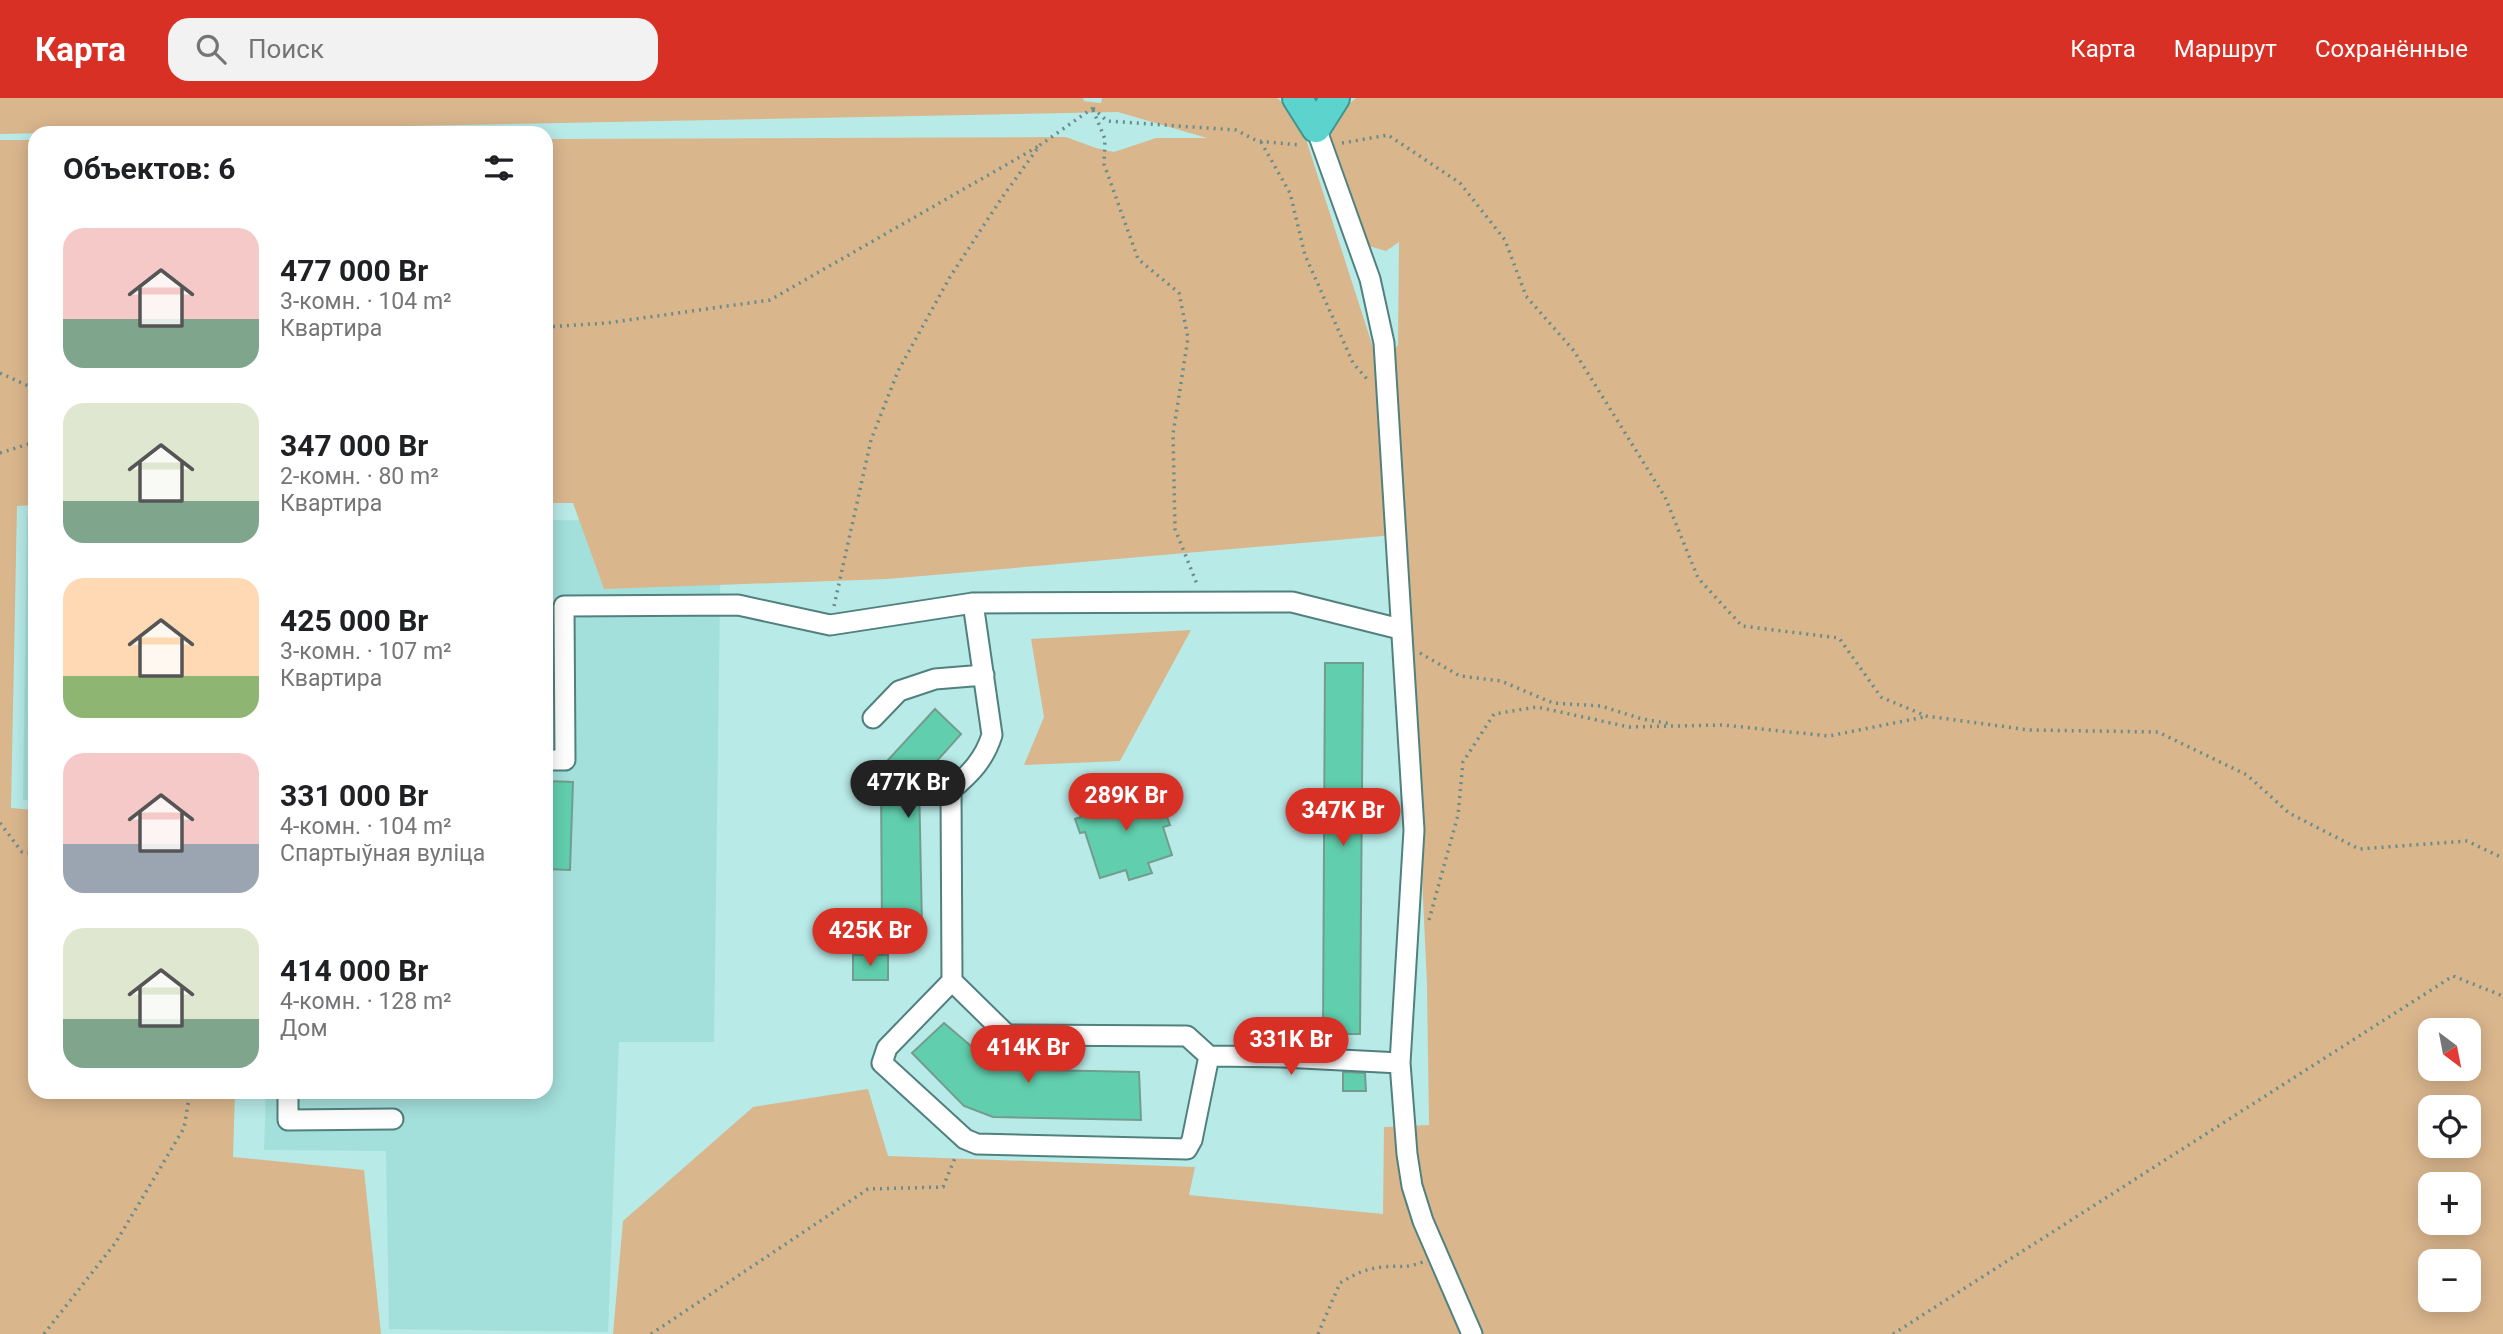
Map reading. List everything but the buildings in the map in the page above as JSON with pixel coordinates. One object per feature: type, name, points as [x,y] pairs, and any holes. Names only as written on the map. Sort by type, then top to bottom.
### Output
[{"type":"highway","points":[[1297,98],[1320,137]]},
{"type":"highway","points":[[1320,137],[1335,98]]},
{"type":"street","points":[[1320,137],[1370,279],[1384,343],[1414,830],[1400,1063],[1407,1154],[1412,1186],[1423,1221],[1472,1334]]},
{"type":"street","points":[[553,760],[565,760],[564,606],[738,605],[830,625],[974,603],[1292,602],[1401,638]]},
{"type":"street","points":[[974,603],[992,735],[986,753],[975,769],[951,790],[952,981],[887,1048],[882,1063],[965,1139],[977,1144],[1187,1149],[1192,1140],[1209,1056]]},
{"type":"street","points":[[873,718],[899,691],[935,679],[984,675]]},
{"type":"street","points":[[952,981],[1007,1035],[1187,1036],[1209,1056],[1400,1063]]},
{"type":"street","points":[[288,1099],[288,1120],[393,1119]]},
{"type":"path","points":[[1093,108],[1107,121],[1236,131],[1261,141],[1388,135],[1460,183],[1505,240],[1526,296],[1574,351],[1665,497],[1698,578],[1742,626],[1839,638],[1881,697],[1926,716],[2029,730],[2158,732],[2247,775],[2289,813],[2359,849],[2467,841],[2503,858]]},
{"type":"path","points":[[553,327],[607,323],[770,300],[1041,145],[1093,108]]},
{"type":"path","points":[[1093,108],[1105,139],[1104,164],[1138,259],[1179,293],[1188,338],[1173,434],[1175,529],[1204,601]]},
{"type":"path","points":[[1261,141],[1290,193],[1305,255],[1353,363],[1387,401]]},
{"type":"path","points":[[830,625],[871,440],[898,371],[950,277],[1001,199],[1041,145]]},
{"type":"path","points":[[0,373],[28,386]]},
{"type":"path","points":[[0,453],[28,444]]},
{"type":"path","points":[[1401,638],[1460,676],[1500,681],[1553,703],[1601,706],[1642,719],[1681,726]]},
{"type":"path","points":[[1427,930],[1458,815],[1463,762],[1494,714],[1537,707],[1629,727],[1723,725],[1829,736],[1926,716]]},
{"type":"path","points":[[0,822],[23,852],[28,853]]},
{"type":"path","points":[[1893,1334],[2453,976],[2503,996]]},
{"type":"path","points":[[44,1334],[116,1242],[184,1128],[189,1099]]},
{"type":"path","points":[[652,1334],[868,1189],[943,1187],[955,1158]]},
{"type":"path","points":[[1318,1334],[1340,1283],[1372,1268],[1404,1268],[1438,1259]]},
{"type":"shaded area","points":[[0,98],[1083,98],[1084,101],[1101,103],[1102,98],[1277,98],[1290,108],[1303,130],[1379,366],[1398,345],[1399,242],[1386,251],[1369,246],[1330,134],[1342,110],[1356,98],[2503,98],[2503,1334],[613,1334],[623,1221],[753,1107],[868,1089],[888,1156],[1195,1167],[1189,1195],[1383,1214],[1384,1127],[1429,1125],[1427,984],[1406,534],[887,579],[604,589],[573,503],[553,503],[553,139],[1066,137],[1114,152],[1156,138],[1207,138],[1118,112],[407,126],[28,126],[28,133],[0,134]]},
{"type":"shaded area","points":[[0,140],[28,140],[28,505],[17,506],[11,808],[28,809],[28,1099],[235,1099],[233,1157],[364,1170],[381,1334],[0,1334]]},
{"type":"shaded area","points":[[27,517],[28,517],[28,800],[23,800]]},
{"type":"shaded area","points":[[553,520],[721,522],[714,1042],[619,1042],[608,1332],[389,1329],[386,1151],[264,1150],[266,1099],[553,1099]]},
{"type":"shaded area","points":[[1191,630],[1120,761],[1024,765],[1044,717],[1031,639]]}]
